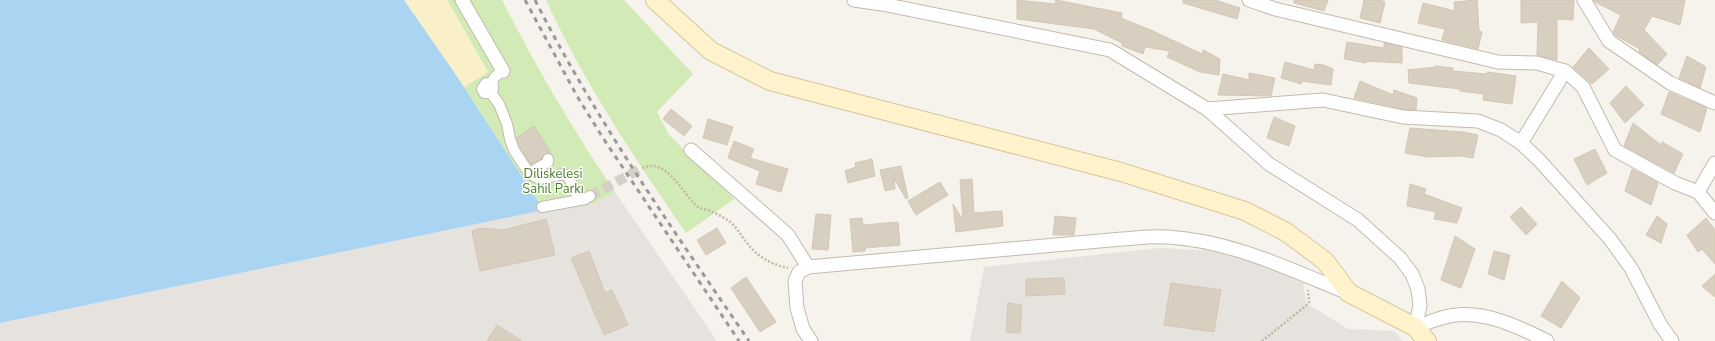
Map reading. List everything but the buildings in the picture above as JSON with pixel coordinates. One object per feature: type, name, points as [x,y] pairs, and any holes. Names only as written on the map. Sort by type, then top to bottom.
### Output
[{"type":"main road","points":[[655,0],[711,51],[770,81],[1121,172],[1245,211],[1286,232],[1325,261],[1349,293],[1415,327],[1427,341]]},
{"type":"street","points":[[462,0],[503,71],[494,77],[491,89],[501,108],[509,129],[512,144],[529,173],[539,179],[549,181],[564,174],[567,175],[576,195],[588,197],[542,207]]},
{"type":"street","points":[[854,0],[913,5],[1110,50],[1207,109],[1269,164],[1358,220],[1400,258],[1412,274],[1418,289],[1420,306],[1415,327],[1456,315],[1475,315],[1519,327],[1547,341]]},
{"type":"street","points":[[1249,0],[1275,9],[1498,62],[1537,63],[1565,70],[1583,88],[1615,150],[1675,183],[1698,192],[1715,212]]},
{"type":"street","points":[[1584,0],[1609,41],[1670,84],[1715,103]]},
{"type":"street","points":[[1521,143],[1565,70]]},
{"type":"street","points":[[1207,109],[1323,100],[1403,117],[1478,121],[1501,130],[1521,143],[1540,161],[1610,239],[1631,268],[1660,324],[1672,341]]},
{"type":"street","points":[[509,129],[519,136]]},
{"type":"street","points":[[691,150],[788,235],[808,267]]},
{"type":"street","points":[[529,173],[548,162],[548,159]]},
{"type":"street","points":[[1698,192],[1715,163]]},
{"type":"street","points":[[811,341],[803,329],[797,308],[795,281],[799,272],[808,267],[1167,236],[1217,244],[1258,256],[1349,293]]},
{"type":"path","points":[[642,168],[651,166],[662,169],[670,175],[697,207],[718,215],[735,226],[752,249],[771,263],[789,268],[808,267]]},
{"type":"path","points":[[1262,341],[1308,304],[1307,276]]},
{"type":"shaded area","points":[[615,192],[717,341],[0,341],[0,323],[544,210],[595,203]]},
{"type":"shaded area","points":[[1159,248],[1231,252],[1303,280],[1306,303],[1348,329],[1394,331],[1403,341],[970,341],[984,267]]},
{"type":"green space","name":"Diliskelesi Sahil Parkı","points":[[447,0],[461,0],[507,72],[466,0],[502,0],[528,50],[556,98],[584,145],[615,192],[595,203],[544,210],[464,87],[488,72]]},
{"type":"green space","points":[[546,0],[624,0],[693,74],[657,112],[669,135],[734,199],[686,233],[611,120],[577,61]]},
{"type":"sand","points":[[404,0],[447,0],[488,72],[464,87]]},
{"type":"water","points":[[0,0],[404,0],[456,75],[544,210],[0,323]]},
{"type":"tunnel","points":[[590,196],[642,168]]},
{"type":"railway","points":[[525,0],[577,96],[603,138],[739,341]]},
{"type":"railway","points":[[535,0],[583,88],[609,131],[636,174],[749,341]]}]
